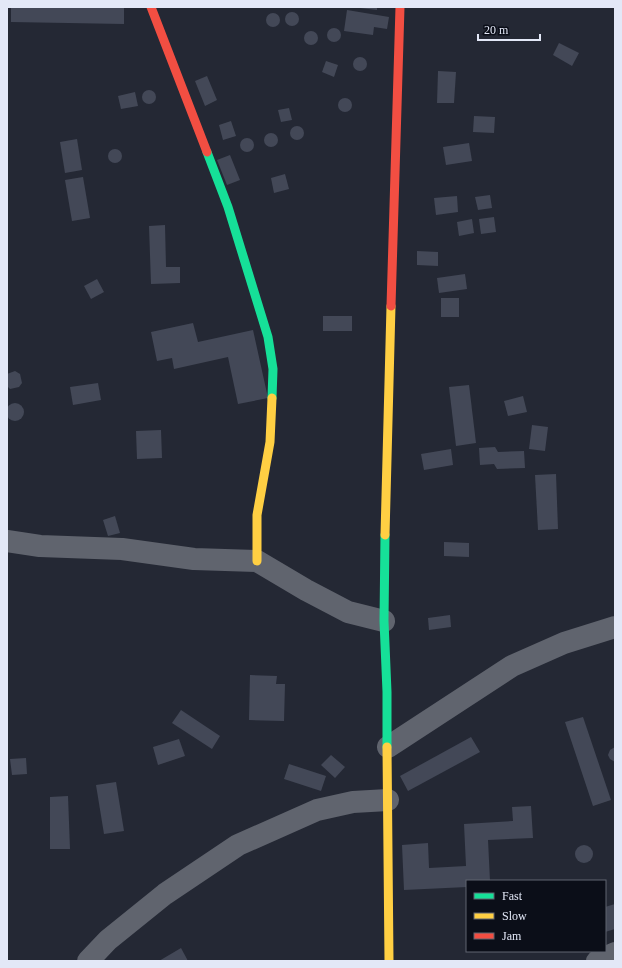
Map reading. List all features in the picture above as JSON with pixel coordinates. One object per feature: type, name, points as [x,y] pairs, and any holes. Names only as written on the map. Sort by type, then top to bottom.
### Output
[{"type":"street","points":[[151,7],[228,207],[268,337],[273,369],[270,442],[257,515],[257,561]]},
{"type":"street","points":[[389,961],[388,747],[384,621],[386,491],[400,7]]},
{"type":"street","points":[[7,541],[40,546],[122,549],[194,559],[257,561],[306,590],[348,612],[384,621]]},
{"type":"street","points":[[388,747],[512,666],[564,643],[615,627]]},
{"type":"street","points":[[88,961],[108,940],[165,894],[238,845],[317,810],[353,802],[388,800]]},
{"type":"street","points":[[596,961],[615,953]]},
{"type":"building","points":[[11,7],[124,8],[124,24],[11,22]]},
{"type":"building","points":[[377,7],[377,10],[360,8]]},
{"type":"building","points":[[347,10],[389,17],[387,29],[374,27],[373,35],[344,31]]},
{"type":"building","points":[[292,12],[297,14],[299,19],[297,24],[292,26],[287,24],[285,19],[287,14]]},
{"type":"building","points":[[273,13],[278,15],[280,20],[278,25],[273,27],[268,25],[266,20],[268,15]]},
{"type":"building","points":[[334,28],[339,30],[341,35],[339,40],[334,42],[329,40],[327,35],[329,30]]},
{"type":"building","points":[[311,31],[316,33],[318,38],[316,43],[311,45],[306,43],[304,38],[306,33]]},
{"type":"building","points":[[559,43],[579,53],[572,66],[553,55]]},
{"type":"building","points":[[360,57],[365,59],[367,64],[365,69],[360,71],[355,69],[353,64],[355,59]]},
{"type":"building","points":[[326,61],[338,65],[334,77],[322,72]]},
{"type":"building","points":[[438,71],[456,72],[454,103],[437,103]]},
{"type":"building","points":[[207,76],[217,100],[205,106],[195,81]]},
{"type":"building","points":[[149,90],[154,92],[156,97],[154,102],[149,104],[144,102],[142,97],[144,92]]},
{"type":"building","points":[[135,92],[138,106],[121,109],[118,96]]},
{"type":"building","points":[[345,98],[350,100],[352,105],[350,110],[345,112],[340,110],[338,105],[340,100]]},
{"type":"building","points":[[289,108],[292,120],[281,122],[278,110]]},
{"type":"building","points":[[474,116],[495,117],[494,133],[473,132]]},
{"type":"building","points":[[231,121],[236,136],[223,140],[219,125]]},
{"type":"building","points":[[297,126],[302,128],[304,133],[302,138],[297,140],[292,138],[290,133],[292,128]]},
{"type":"building","points":[[271,133],[276,135],[278,140],[276,145],[271,147],[266,145],[264,140],[266,135]]},
{"type":"building","points":[[247,138],[252,140],[254,145],[252,150],[247,152],[242,150],[240,145],[242,140]]},
{"type":"building","points":[[77,139],[82,170],[65,173],[60,142]]},
{"type":"building","points":[[469,143],[472,161],[446,165],[443,147]]},
{"type":"building","points":[[115,149],[120,151],[122,156],[120,161],[115,163],[110,161],[108,156],[110,151]]},
{"type":"building","points":[[230,155],[240,180],[227,185],[217,160]]},
{"type":"building","points":[[285,174],[289,189],[274,193],[271,178]]},
{"type":"building","points":[[83,177],[90,218],[72,221],[65,180]]},
{"type":"building","points":[[490,195],[492,208],[478,210],[475,197]]},
{"type":"building","points":[[457,196],[458,212],[436,215],[434,198]]},
{"type":"building","points":[[494,217],[496,232],[481,234],[479,219]]},
{"type":"building","points":[[472,219],[474,233],[459,236],[457,222]]},
{"type":"building","points":[[165,225],[166,267],[180,267],[180,283],[151,284],[149,226]]},
{"type":"building","points":[[417,251],[438,252],[438,266],[417,265]]},
{"type":"building","points":[[465,274],[467,289],[439,293],[437,278]]},
{"type":"building","points":[[97,279],[104,292],[91,299],[84,286]]},
{"type":"building","points":[[441,298],[459,298],[459,317],[441,317]]},
{"type":"building","points":[[323,316],[352,316],[352,331],[323,331]]},
{"type":"building","points":[[193,323],[198,342],[253,330],[268,398],[238,404],[228,357],[174,369],[172,358],[157,361],[151,332]]},
{"type":"building","points":[[15,371],[20,374],[22,383],[19,387],[10,389],[7,386],[7,374]]},
{"type":"building","points":[[98,383],[101,400],[73,405],[70,387]]},
{"type":"building","points":[[469,385],[476,443],[456,446],[449,387]]},
{"type":"building","points":[[523,396],[527,412],[508,416],[504,401]]},
{"type":"building","points":[[15,403],[21,406],[24,412],[21,418],[15,421],[9,418],[6,412],[9,406]]},
{"type":"building","points":[[532,425],[548,427],[545,451],[529,449]]},
{"type":"building","points":[[161,430],[162,458],[137,459],[136,431]]},
{"type":"building","points":[[495,447],[498,452],[524,451],[525,468],[497,469],[494,464],[480,465],[479,448]]},
{"type":"building","points":[[451,449],[453,465],[424,470],[421,454]]},
{"type":"building","points":[[556,474],[558,529],[538,530],[535,475]]},
{"type":"building","points":[[115,516],[120,533],[108,536],[103,520]]},
{"type":"building","points":[[444,542],[469,543],[469,557],[444,556]]},
{"type":"building","points":[[450,615],[451,627],[429,630],[428,618]]},
{"type":"building","points":[[250,675],[277,676],[276,684],[285,684],[284,721],[249,720]]},
{"type":"building","points":[[181,710],[220,736],[212,749],[172,723]]},
{"type":"building","points":[[583,717],[611,800],[593,806],[565,722]]},
{"type":"building","points":[[471,737],[480,752],[408,791],[400,776]]},
{"type":"building","points":[[179,739],[185,756],[158,765],[153,747]]},
{"type":"building","points":[[615,747],[615,762],[610,759],[608,755],[610,750]]},
{"type":"building","points":[[331,755],[345,767],[335,778],[321,765]]},
{"type":"building","points":[[26,758],[27,774],[12,775],[10,759]]},
{"type":"building","points":[[289,764],[326,776],[321,791],[284,779]]},
{"type":"building","points":[[116,782],[124,831],[104,834],[96,785]]},
{"type":"building","points":[[68,796],[70,849],[50,849],[50,797]]},
{"type":"building","points":[[531,806],[533,838],[488,840],[490,880],[466,880],[466,887],[404,890],[402,845],[428,843],[429,868],[466,866],[464,824],[513,821],[512,807]]},
{"type":"building","points":[[584,845],[590,848],[593,854],[590,860],[584,863],[578,860],[575,854],[578,848]]},
{"type":"building","points":[[615,904],[615,929],[606,932],[606,907]]},
{"type":"building","points":[[181,948],[188,961],[159,961]]},
{"type":"traffic: fast","points":[[207,152],[228,207],[268,337],[273,369],[272,398]]},
{"type":"traffic: fast","points":[[385,535],[384,621],[387,692],[387,747]]},
{"type":"traffic: slow","points":[[385,535],[391,306]]},
{"type":"traffic: slow","points":[[257,561],[257,515],[270,442],[272,398]]},
{"type":"traffic: slow","points":[[387,747],[389,961]]},
{"type":"traffic: jam","points":[[151,7],[207,152]]},
{"type":"traffic: jam","points":[[391,306],[400,7]]}]
